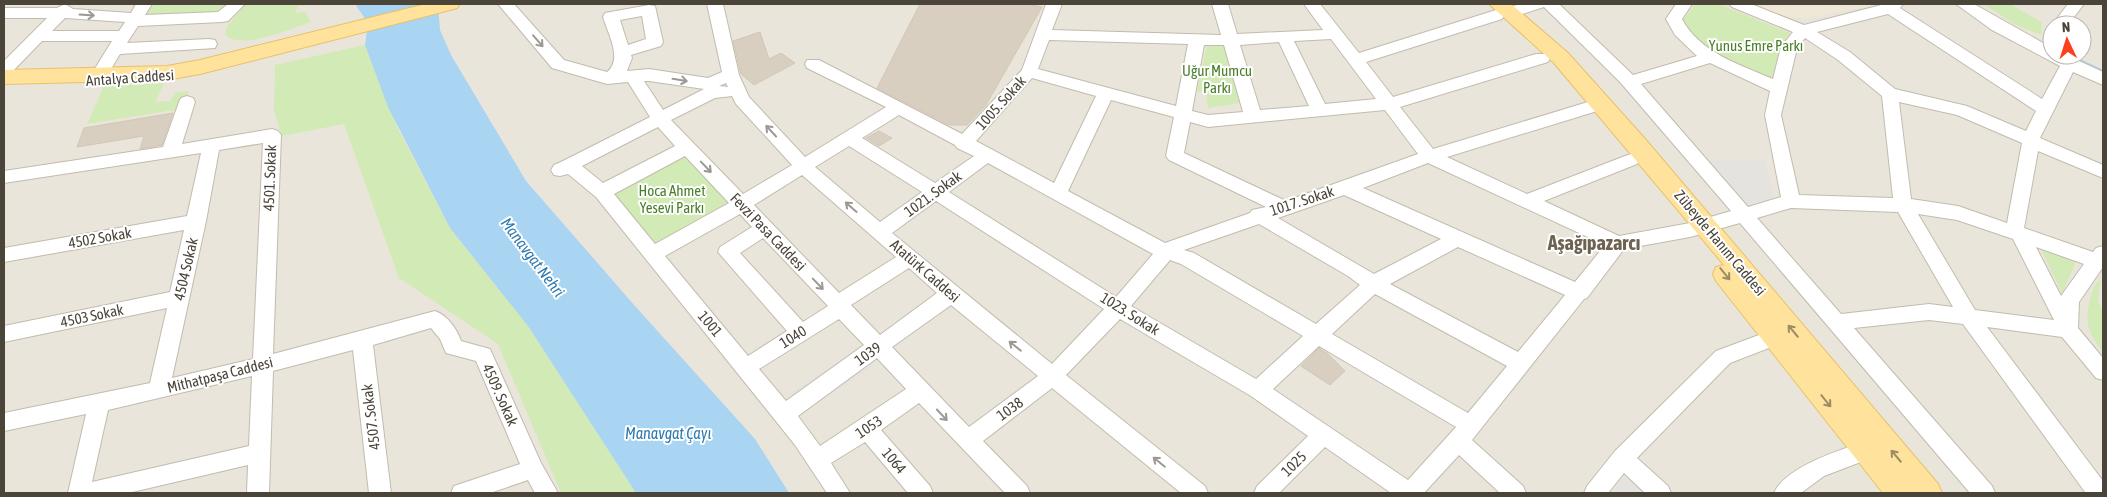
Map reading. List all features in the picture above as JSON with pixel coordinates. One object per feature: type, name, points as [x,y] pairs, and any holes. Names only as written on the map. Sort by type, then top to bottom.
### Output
[{"type":"main road","name":"Antalya Caddesi","points":[[4,77],[167,73],[200,67],[450,4]]},
{"type":"main road","name":"Zübeyde Hanım Caddesi","points":[[1497,9],[1542,58],[1594,106],[1928,493]]},
{"type":"main road","name":"Zübeyde Hanım Caddesi","points":[[1497,9],[1560,58],[1631,160],[1698,228],[1775,337],[1900,493]]},
{"type":"main road","name":"Antalya Caddesi","points":[[4,83],[168,78],[200,71],[312,39]]},
{"type":"street","points":[[99,75],[144,4]]},
{"type":"street","points":[[4,13],[66,8],[135,19],[222,17],[237,4]]},
{"type":"street","points":[[506,4],[558,64],[610,78],[648,75],[709,84],[731,75]]},
{"type":"street","name":"Atatürk Caddesi","points":[[715,4],[731,75],[742,100],[804,167],[951,294],[1197,493]]},
{"type":"street","name":"1005. Sokak","points":[[964,144],[1029,72],[1054,4]]},
{"type":"street","points":[[1220,4],[1253,116]]},
{"type":"street","points":[[1312,4],[1429,156],[1618,243],[1698,228],[1791,201],[1904,205],[1958,212],[2100,257],[2069,300],[2068,330]]},
{"type":"street","points":[[1355,60],[1497,9],[1538,4]]},
{"type":"street","points":[[1550,4],[1629,82],[1984,493]]},
{"type":"street","points":[[1684,4],[1674,19],[1676,27],[1708,58],[1779,88]]},
{"type":"street","points":[[1737,4],[1803,30],[1844,56],[1890,94],[1961,110],[2032,139],[2103,172]]},
{"type":"street","points":[[1964,4],[1998,26],[2042,45]]},
{"type":"street","points":[[2068,15],[2076,4]]},
{"type":"street","points":[[1791,201],[1773,115],[1789,47],[1803,30],[1892,6],[2045,109]]},
{"type":"street","points":[[4,70],[66,8]]},
{"type":"street","points":[[610,78],[619,71],[624,58],[622,52],[611,17],[649,10],[655,42],[622,52]]},
{"type":"street","points":[[1043,35],[1230,40],[1335,34]]},
{"type":"street","points":[[38,36],[120,42],[209,44]]},
{"type":"street","points":[[1284,37],[1319,110]]},
{"type":"street","points":[[1197,40],[1181,115],[1175,156],[1282,207]]},
{"type":"street","points":[[641,46],[648,75]]},
{"type":"street","points":[[1029,72],[1208,121],[1389,104],[1542,58]]},
{"type":"street","points":[[1629,82],[1708,58]]},
{"type":"street","points":[[813,64],[898,107],[1166,252],[1188,258],[1318,334],[1463,432],[1515,493]]},
{"type":"street","points":[[2069,65],[2045,109],[2032,139],[2017,232],[2068,330],[2103,372]]},
{"type":"street","points":[[2072,65],[2103,79]]},
{"type":"street","name":"Fevzi Pasa Caddesi","points":[[632,76],[660,119],[1019,493]]},
{"type":"street","points":[[660,119],[712,92],[739,92]]},
{"type":"street","points":[[1058,193],[1105,94]]},
{"type":"street","points":[[1890,94],[1904,205],[1969,318],[2093,485],[2101,493]]},
{"type":"street","points":[[170,153],[187,102]]},
{"type":"street","name":"1017. Sokak","points":[[1054,376],[1118,308],[1166,252],[1178,244],[1258,215],[1344,188],[1429,156],[1594,106]]},
{"type":"street","points":[[654,254],[804,167],[898,107]]},
{"type":"street","name":"1001","points":[[660,119],[564,168],[602,192],[784,414],[839,493]]},
{"type":"street","name":"4501. Sokak","points":[[4,177],[211,147],[272,135],[258,493]]},
{"type":"street","name":"1023. Sokak","points":[[850,138],[1118,308],[1258,390],[1410,493]]},
{"type":"street","name":"4504 Sokak","points":[[159,390],[197,221],[211,147]]},
{"type":"street","points":[[602,192],[687,147]]},
{"type":"street","name":"1021. Sokak","points":[[880,232],[986,156]]},
{"type":"street","points":[[1527,201],[1631,160]]},
{"type":"street","points":[[1344,188],[1580,293]]},
{"type":"street","points":[[1258,215],[1355,271],[1373,284],[1520,363]]},
{"type":"street","name":"4502 Sokak","points":[[4,255],[197,221]]},
{"type":"street","points":[[765,228],[727,252],[801,333]]},
{"type":"street","points":[[1258,390],[1373,284],[1458,238]]},
{"type":"street","points":[[1410,493],[1580,293],[1618,243]]},
{"type":"street","name":"1040","points":[[746,367],[801,333],[910,258]]},
{"type":"street","name":"1039","points":[[784,414],[951,294]]},
{"type":"street","name":"4503 Sokak","points":[[4,334],[180,298]]},
{"type":"street","points":[[1836,322],[1930,312],[2068,330]]},
{"type":"street","name":"Mithatpaşa Caddesi","points":[[4,422],[159,390],[362,340],[435,319]]},
{"type":"street","name":"4509. Sokak","points":[[435,319],[449,335],[453,347],[483,355],[533,469],[547,493]]},
{"type":"street","points":[[1595,493],[1623,458],[1723,357],[1775,337]]},
{"type":"street","name":"4507. Sokak","points":[[362,340],[380,493]]},
{"type":"street","name":"1038","points":[[967,440],[1054,376]]},
{"type":"street","name":"1053","points":[[817,460],[867,429],[920,391]]},
{"type":"street","points":[[79,493],[98,404]]},
{"type":"street","name":"1064","points":[[867,429],[922,493]]},
{"type":"street","name":"1025","points":[[1265,493],[1324,435]]},
{"type":"street","points":[[1785,493],[1816,469],[1866,450]]},
{"type":"street","points":[[87,493],[259,453]]},
{"type":"street","points":[[1623,458],[1660,493]]},
{"type":"street","points":[[462,493],[533,469]]},
{"type":"shaded area","points":[[4,4],[2103,4],[2103,493],[4,493]]},
{"type":"shaded area","points":[[1750,4],[1876,5],[1806,18],[1784,17]]},
{"type":"shaded area","points":[[1707,160],[1765,160],[1774,198],[1748,204]]},
{"type":"shaded area","points":[[860,348],[875,365],[806,411],[790,393]]},
{"type":"shaded area","points":[[1626,472],[1647,493],[1613,493]]},
{"type":"green space","points":[[152,4],[230,4],[224,13],[143,15]]},
{"type":"green space","points":[[245,4],[307,4],[306,6],[298,6],[295,13],[305,12],[311,22],[253,40],[242,41],[232,39],[225,34],[227,27]]},
{"type":"green space","name":"Yunus Emre Parkı","points":[[1695,4],[1718,4],[1790,33],[1772,77],[1751,71],[1713,55],[1679,25]]},
{"type":"green space","points":[[1984,4],[2010,4],[2042,22],[2041,35],[2014,24]]},
{"type":"green space","name":"Uğur Mumcu Parkı","points":[[1227,44],[1241,103],[1208,108],[1206,93],[1197,91],[1207,45]]},
{"type":"green space","points":[[365,45],[397,127],[450,228],[528,326],[636,493],[561,493],[498,344],[399,278],[344,124],[282,136],[274,111],[275,65]]},
{"type":"green space","points":[[164,83],[155,102],[170,101],[176,92],[189,91],[180,109],[87,124],[104,86]]},
{"type":"green space","name":"Hoca Ahmet Yesevi Parkı","points":[[682,154],[731,206],[656,248],[609,193]]},
{"type":"green space","points":[[2040,247],[2076,262],[2062,293]]},
{"type":"green space","points":[[2101,279],[2098,301],[2103,312],[2103,352],[2091,333],[2087,315],[2096,283]]},
{"type":"water","name":"Manavgat Çayı","points":[[355,4],[438,4],[440,30],[451,55],[526,181],[755,439],[789,493],[636,493],[528,326],[450,228],[388,107],[365,45],[368,23]]},
{"type":"building","points":[[920,4],[1027,4],[1042,7],[986,105],[967,125],[949,125],[877,88]]},
{"type":"building","points":[[760,32],[769,59],[781,53],[795,63],[754,85],[741,74],[733,41]]},
{"type":"building","points":[[173,113],[162,145],[140,149],[144,136],[77,147],[84,128]]},
{"type":"building","points":[[879,131],[892,138],[879,146],[866,138]]},
{"type":"building","points":[[1319,348],[1345,371],[1330,385],[1301,366]]},
{"type":"waterway","points":[[2088,65],[2103,72]]},
{"type":"district","name":"Aşağıpazarcı","points":[[1594,243]]},
{"type":"water label","name":"Manavgat Nehri","points":[[533,257]]}]
